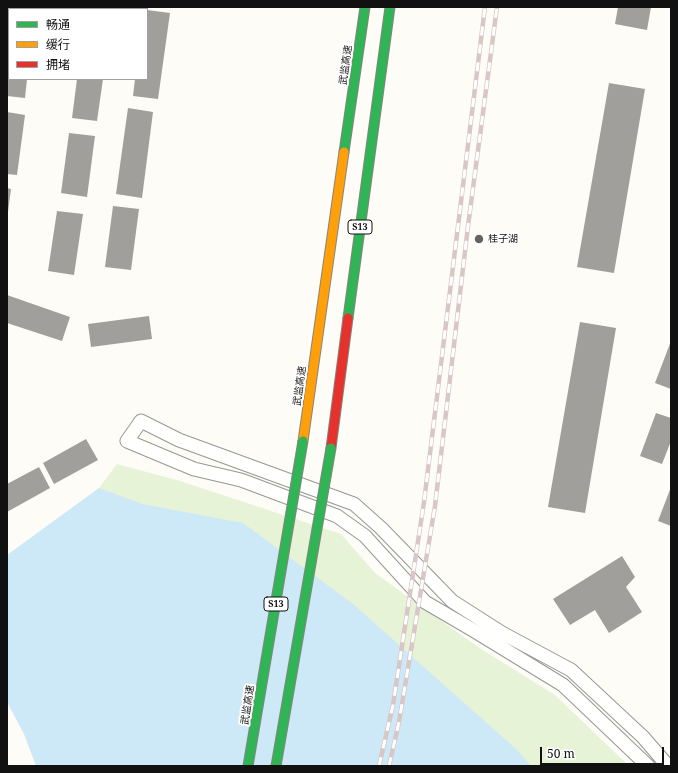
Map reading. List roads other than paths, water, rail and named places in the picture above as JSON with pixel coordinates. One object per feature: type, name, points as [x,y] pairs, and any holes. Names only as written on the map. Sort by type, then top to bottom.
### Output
[{"type":"highway","name":"武监高速","points":[[248,766],[303,441],[365,7]]},
{"type":"highway","name":"S13","points":[[276,766],[330,448],[390,7]]},
{"type":"street","points":[[648,766],[563,685],[425,602],[366,536],[337,516],[241,480],[194,469],[127,442],[141,421],[179,440],[354,504],[381,528],[452,601],[502,633],[571,670],[643,737],[668,766]]},
{"type":"water","points":[[99,488],[142,504],[243,523],[353,604],[517,750],[531,766],[36,766],[24,734],[7,702],[7,555]]},
{"type":"railway","points":[[379,766],[393,705],[424,502],[485,7]]},
{"type":"railway","points":[[389,766],[399,722],[435,506],[468,226],[497,7]]},
{"type":"place","name":"桂子湖","points":[[479,239]]}]
